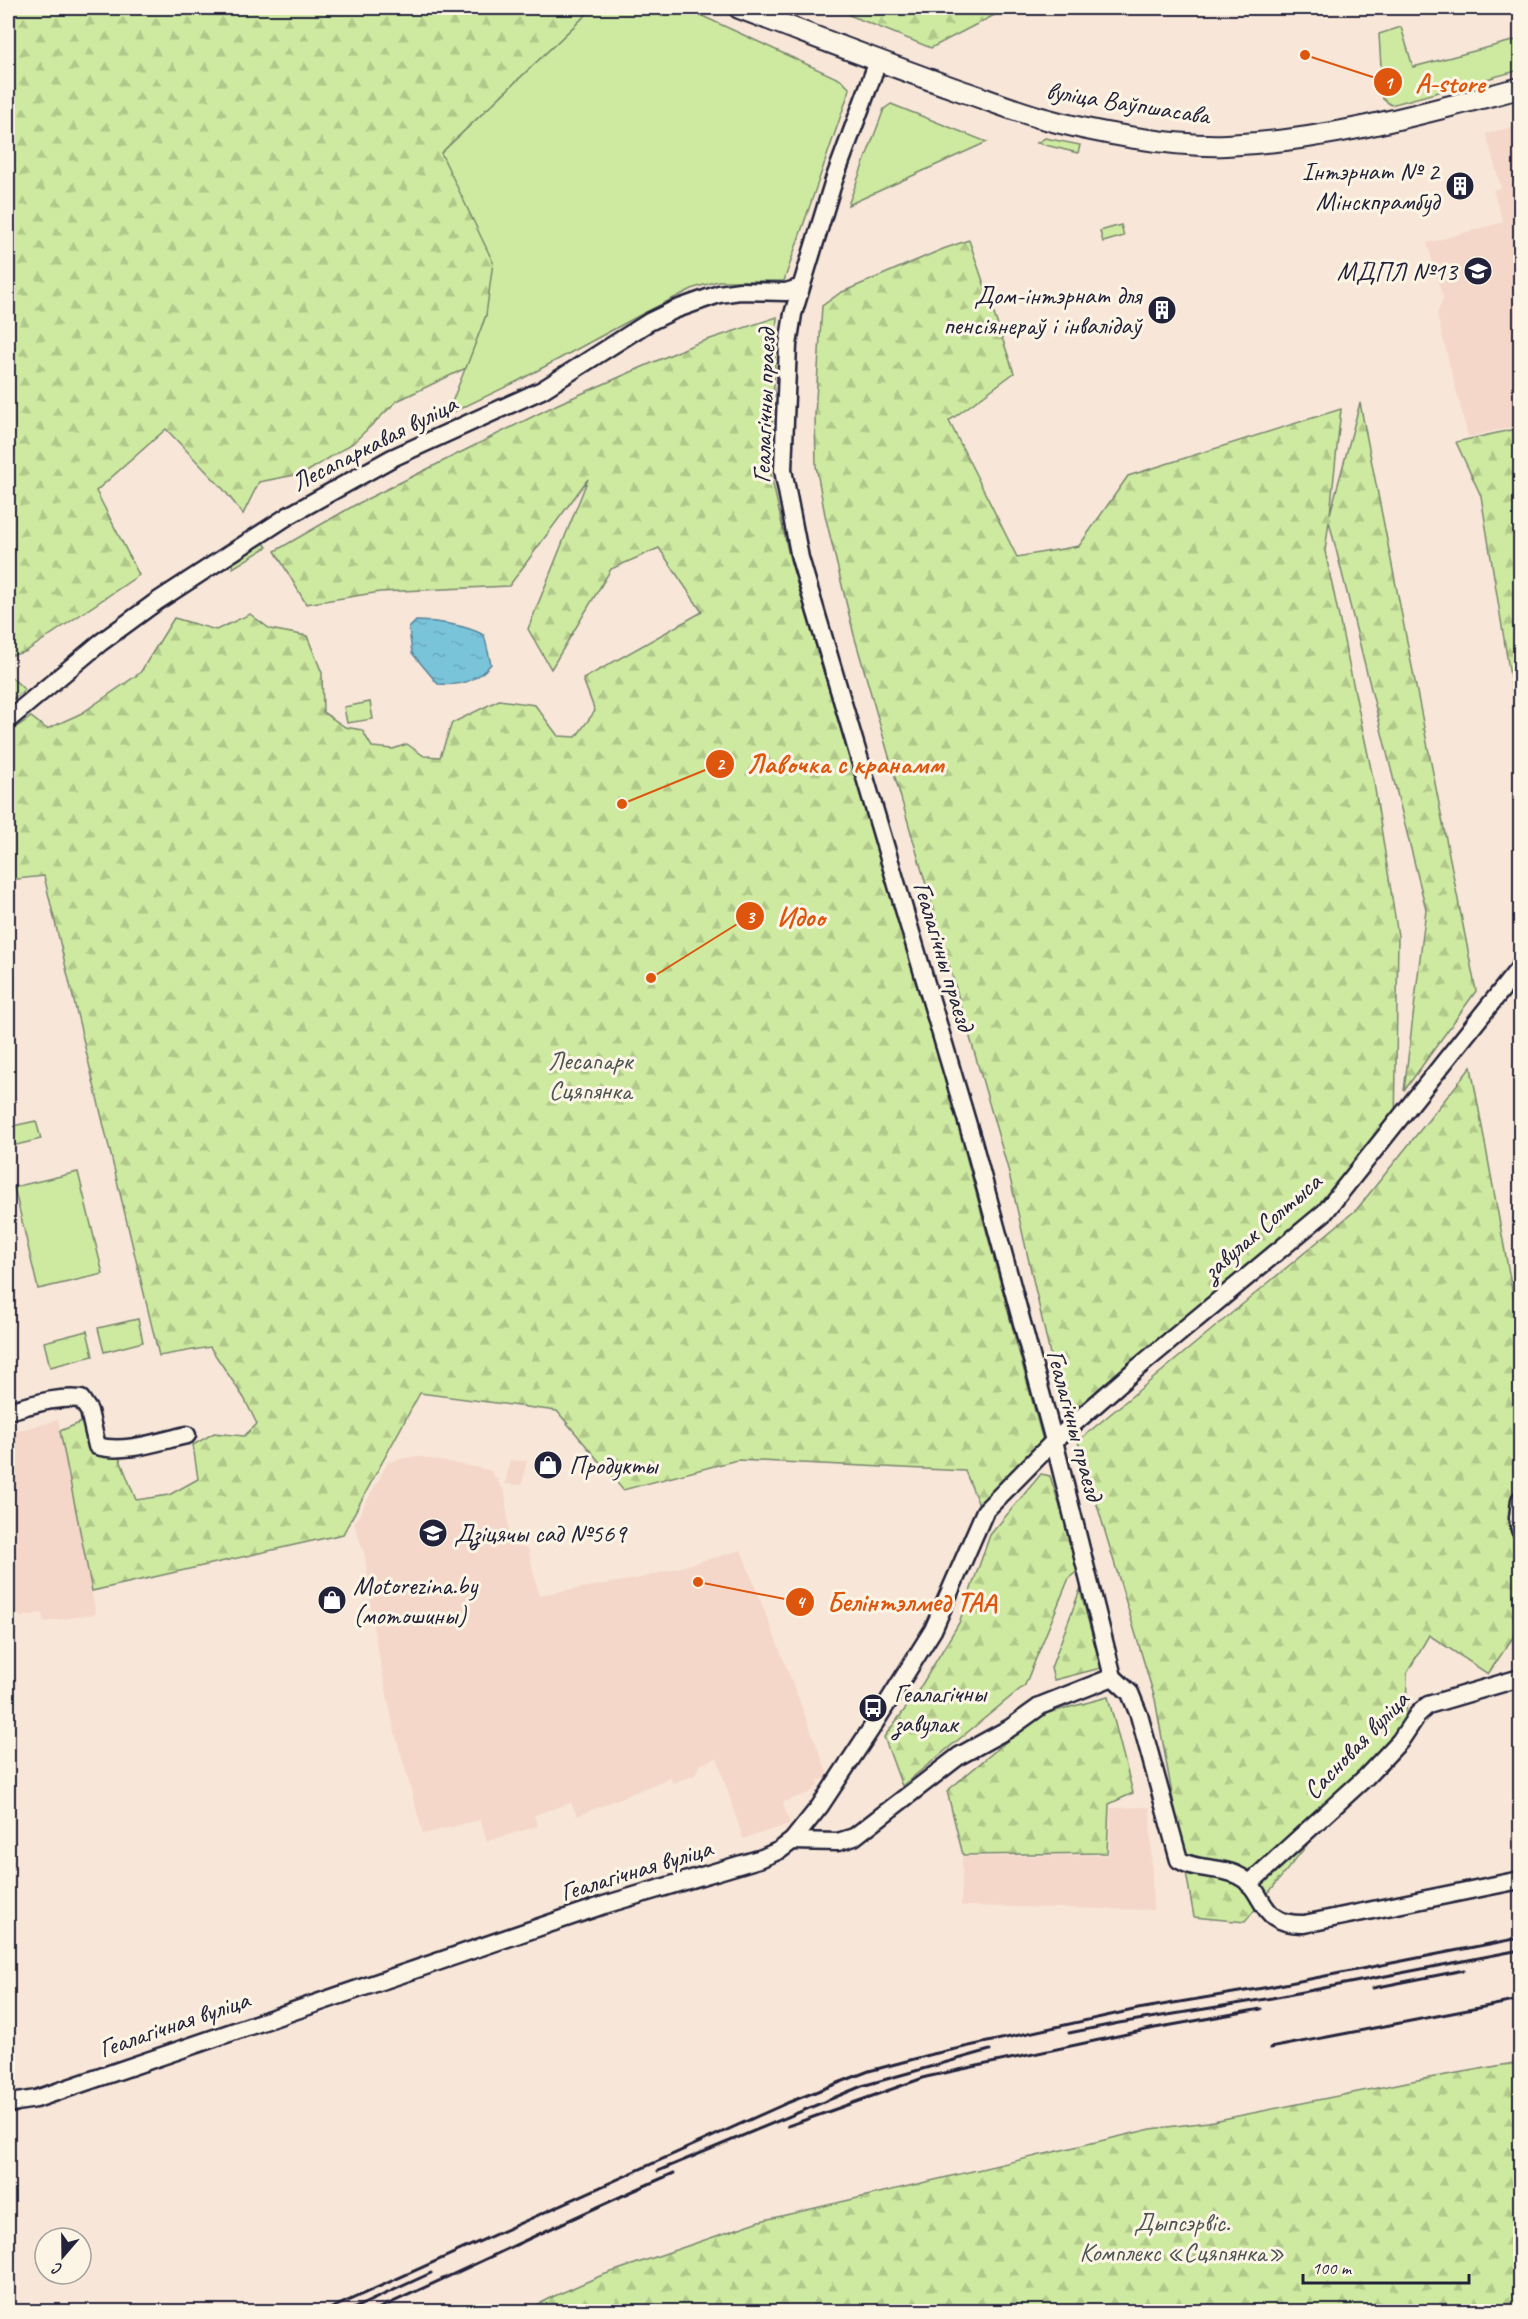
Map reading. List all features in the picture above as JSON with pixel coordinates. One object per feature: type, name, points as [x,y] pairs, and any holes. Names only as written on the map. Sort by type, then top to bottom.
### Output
[{"type":"main road","name":"вуліца Ваўпшасава","points":[[739,8],[878,61],[1037,117],[1158,141],[1226,145],[1300,137],[1379,125],[1521,88]]},
{"type":"street","name":"Геалагічны праезд","points":[[878,61],[834,180],[799,288],[788,345],[783,470],[800,558],[973,1142],[1054,1441],[1113,1677],[1130,1693],[1139,1714],[1179,1860],[1188,1865],[1238,1875],[1249,1884]]},
{"type":"street","name":"Лесапаркавая вуліца","points":[[8,720],[100,643],[156,602],[288,516],[392,458],[542,390],[649,322],[682,306],[719,294],[740,291],[786,292],[799,288]]},
{"type":"street","name":"завулак Солтыса","points":[[1054,1441],[1154,1353],[1325,1212],[1520,968]]},
{"type":"street","points":[[8,1411],[70,1397],[81,1399],[89,1411],[97,1446],[108,1449],[122,1449],[187,1435]]},
{"type":"street","name":"Геалагічная вуліца","points":[[8,2105],[36,2099],[604,1905],[780,1850],[792,1841],[820,1806],[933,1630],[985,1511],[1054,1441]]},
{"type":"street","points":[[1521,1500],[1518,1518],[1521,1530]]},
{"type":"street","points":[[792,1841],[838,1842],[854,1837],[959,1756],[1010,1728],[1042,1705],[1113,1677]]},
{"type":"street","name":"Сасновая вуліца","points":[[1249,1884],[1366,1777],[1400,1741],[1418,1714],[1428,1705],[1521,1678]]},
{"type":"street","points":[[1249,1884],[1269,1913],[1289,1924],[1304,1924],[1521,1880]]},
{"type":"street","name":"Геалагічная вуліца","points":[[8,2118],[36,2099]]},
{"type":"shaded area","name":"МДПЛ №13","points":[[1520,125],[1520,425],[1468,437],[1437,315],[1443,298],[1427,243],[1503,222],[1493,190],[1501,188],[1486,134]]},
{"type":"shaded area","points":[[58,1420],[96,1614],[44,1622],[42,1613],[21,1617],[8,1608],[8,1433]]},
{"type":"shaded area","points":[[415,1456],[490,1470],[505,1492],[510,1543],[528,1548],[539,1595],[641,1578],[741,1550],[829,1777],[818,1781],[818,1786],[809,1793],[783,1802],[790,1824],[743,1839],[717,1758],[700,1765],[695,1775],[673,1783],[670,1778],[577,1816],[571,1803],[534,1815],[538,1826],[487,1841],[480,1820],[423,1834],[394,1729],[373,1627],[365,1556],[354,1524],[388,1462]]},
{"type":"shaded area","points":[[510,1460],[527,1461],[522,1485],[505,1484]]},
{"type":"shaded area","points":[[1150,1807],[1153,1910],[961,1906],[962,1857],[1109,1855],[1111,1808]]},
{"type":"green space","points":[[8,8],[593,8],[441,153],[493,262],[486,315],[466,368],[397,401],[353,443],[305,473],[259,482],[243,514],[224,490],[166,429],[96,491],[139,575],[25,652],[8,656]]},
{"type":"green space","points":[[593,8],[685,8],[841,80],[850,89],[784,281],[718,281],[694,288],[518,381],[447,415],[486,315],[441,153]]},
{"type":"green space","points":[[850,8],[1008,8],[931,48],[849,15]]},
{"type":"green space","points":[[1401,27],[1413,67],[1520,39],[1520,70],[1391,105],[1383,99],[1379,34]]},
{"type":"green space","points":[[891,104],[987,142],[848,205],[884,109]]},
{"type":"green space","points":[[1045,138],[1080,145],[1078,153],[1037,143]]},
{"type":"green space","points":[[1121,225],[1124,236],[1103,242],[1100,231]]},
{"type":"green space","points":[[969,240],[1014,373],[949,421],[1017,557],[1079,546],[1128,476],[1341,409],[1330,514],[1360,403],[1476,991],[1404,1091],[1426,909],[1329,521],[1325,551],[1374,783],[1398,936],[1395,1129],[1340,1189],[1066,1425],[1008,1169],[854,635],[825,515],[816,466],[815,415],[822,306],[840,293]]},
{"type":"green space","name":"Лесапарк Сцяпянка","points":[[777,317],[770,470],[789,556],[951,1100],[1046,1452],[986,1522],[965,1471],[737,1460],[623,1490],[557,1411],[420,1393],[343,1534],[92,1591],[60,1431],[82,1422],[119,1457],[136,1500],[169,1495],[198,1479],[193,1445],[214,1433],[244,1436],[257,1424],[244,1398],[210,1347],[159,1356],[44,876],[8,880],[8,733],[31,717],[47,729],[82,713],[140,673],[174,618],[216,630],[250,614],[270,629],[307,636],[322,673],[323,712],[345,727],[362,730],[372,747],[393,749],[407,744],[424,756],[440,757],[452,723],[499,700],[535,705],[558,736],[576,737],[595,711],[583,679],[702,612],[659,548],[611,569],[551,669],[528,629],[588,479],[509,586],[380,592],[306,604],[275,551],[355,505],[558,404],[695,344]]},
{"type":"green space","points":[[1520,428],[1520,738],[1481,496],[1456,442]]},
{"type":"green space","points":[[262,540],[267,547],[233,568],[233,561]]},
{"type":"green space","points":[[8,674],[25,690],[8,703]]},
{"type":"green space","points":[[370,702],[373,719],[347,723],[344,707]]},
{"type":"green space","points":[[1471,1067],[1520,1333],[1520,1627],[1488,1674],[1429,1635],[1407,1673],[1406,1722],[1245,1922],[1194,1917],[1155,1699],[1078,1441],[1357,1209]]},
{"type":"green space","points":[[36,1121],[41,1139],[8,1147],[8,1127]]},
{"type":"green space","points":[[78,1172],[103,1274],[38,1289],[14,1187]]},
{"type":"green space","points":[[138,1319],[143,1342],[104,1352],[98,1328]]},
{"type":"green space","points":[[87,1331],[93,1356],[50,1367],[44,1342]]},
{"type":"green space","points":[[1041,1474],[1050,1476],[1080,1569],[1069,1578],[1025,1685],[902,1786],[884,1737],[915,1696],[959,1623],[990,1535]]},
{"type":"green space","points":[[1080,1590],[1101,1668],[1054,1680],[1051,1668]]},
{"type":"green space","points":[[1108,1697],[1133,1793],[1109,1804],[1107,1853],[963,1855],[947,1791],[1037,1716]]},
{"type":"green space","name":"Дыпсэрвіс. Комплекс «Сцяпянка»","points":[[1520,2062],[1520,2311],[524,2311],[600,2276],[760,2221],[1151,2129],[1208,2122]]},
{"type":"water","points":[[416,621],[451,624],[484,635],[491,664],[467,682],[438,684],[412,653],[409,628]]},
{"type":"railway","points":[[323,2312],[787,2103],[869,2071],[933,2054],[1138,2009],[1269,1987],[1520,1938]]},
{"type":"railway","points":[[1069,2033],[1272,1998],[1520,1950]]},
{"type":"railway","points":[[1373,1988],[1464,1970]]},
{"type":"railway","points":[[1270,2048],[1520,2000]]},
{"type":"railway","points":[[788,2126],[926,2077],[1155,2028],[1261,2009]]},
{"type":"railway","points":[[658,2171],[862,2086],[990,2050]]},
{"type":"railway","points":[[371,2312],[674,2173]]},
{"type":"railway","points":[[346,2312],[431,2273]]},
{"type":"place","name":"А-store","points":[[1305,55]]},
{"type":"place","name":"Інтэрнат № 2 Мінскпрамбуд","points":[[1460,186]]},
{"type":"place","name":"МДПЛ №13","points":[[1478,271]]},
{"type":"place","name":"Дом-інтэрнат для пенсіянераў і інвалідаў","points":[[1162,310]]},
{"type":"place","name":"Лавочка с кранамм","points":[[622,804]]},
{"type":"place","name":"Идоо","points":[[651,978]]},
{"type":"place","name":"Продукты","points":[[548,1465]]},
{"type":"place","name":"Дзіцячы сад №569","points":[[433,1533]]},
{"type":"place","name":"Белінтэлмед ТАА","points":[[698,1582]]},
{"type":"place","name":"Motorezina.by (мотошины)","points":[[332,1600]]},
{"type":"place","name":"Геалагічны завулак","points":[[873,1708]]}]
